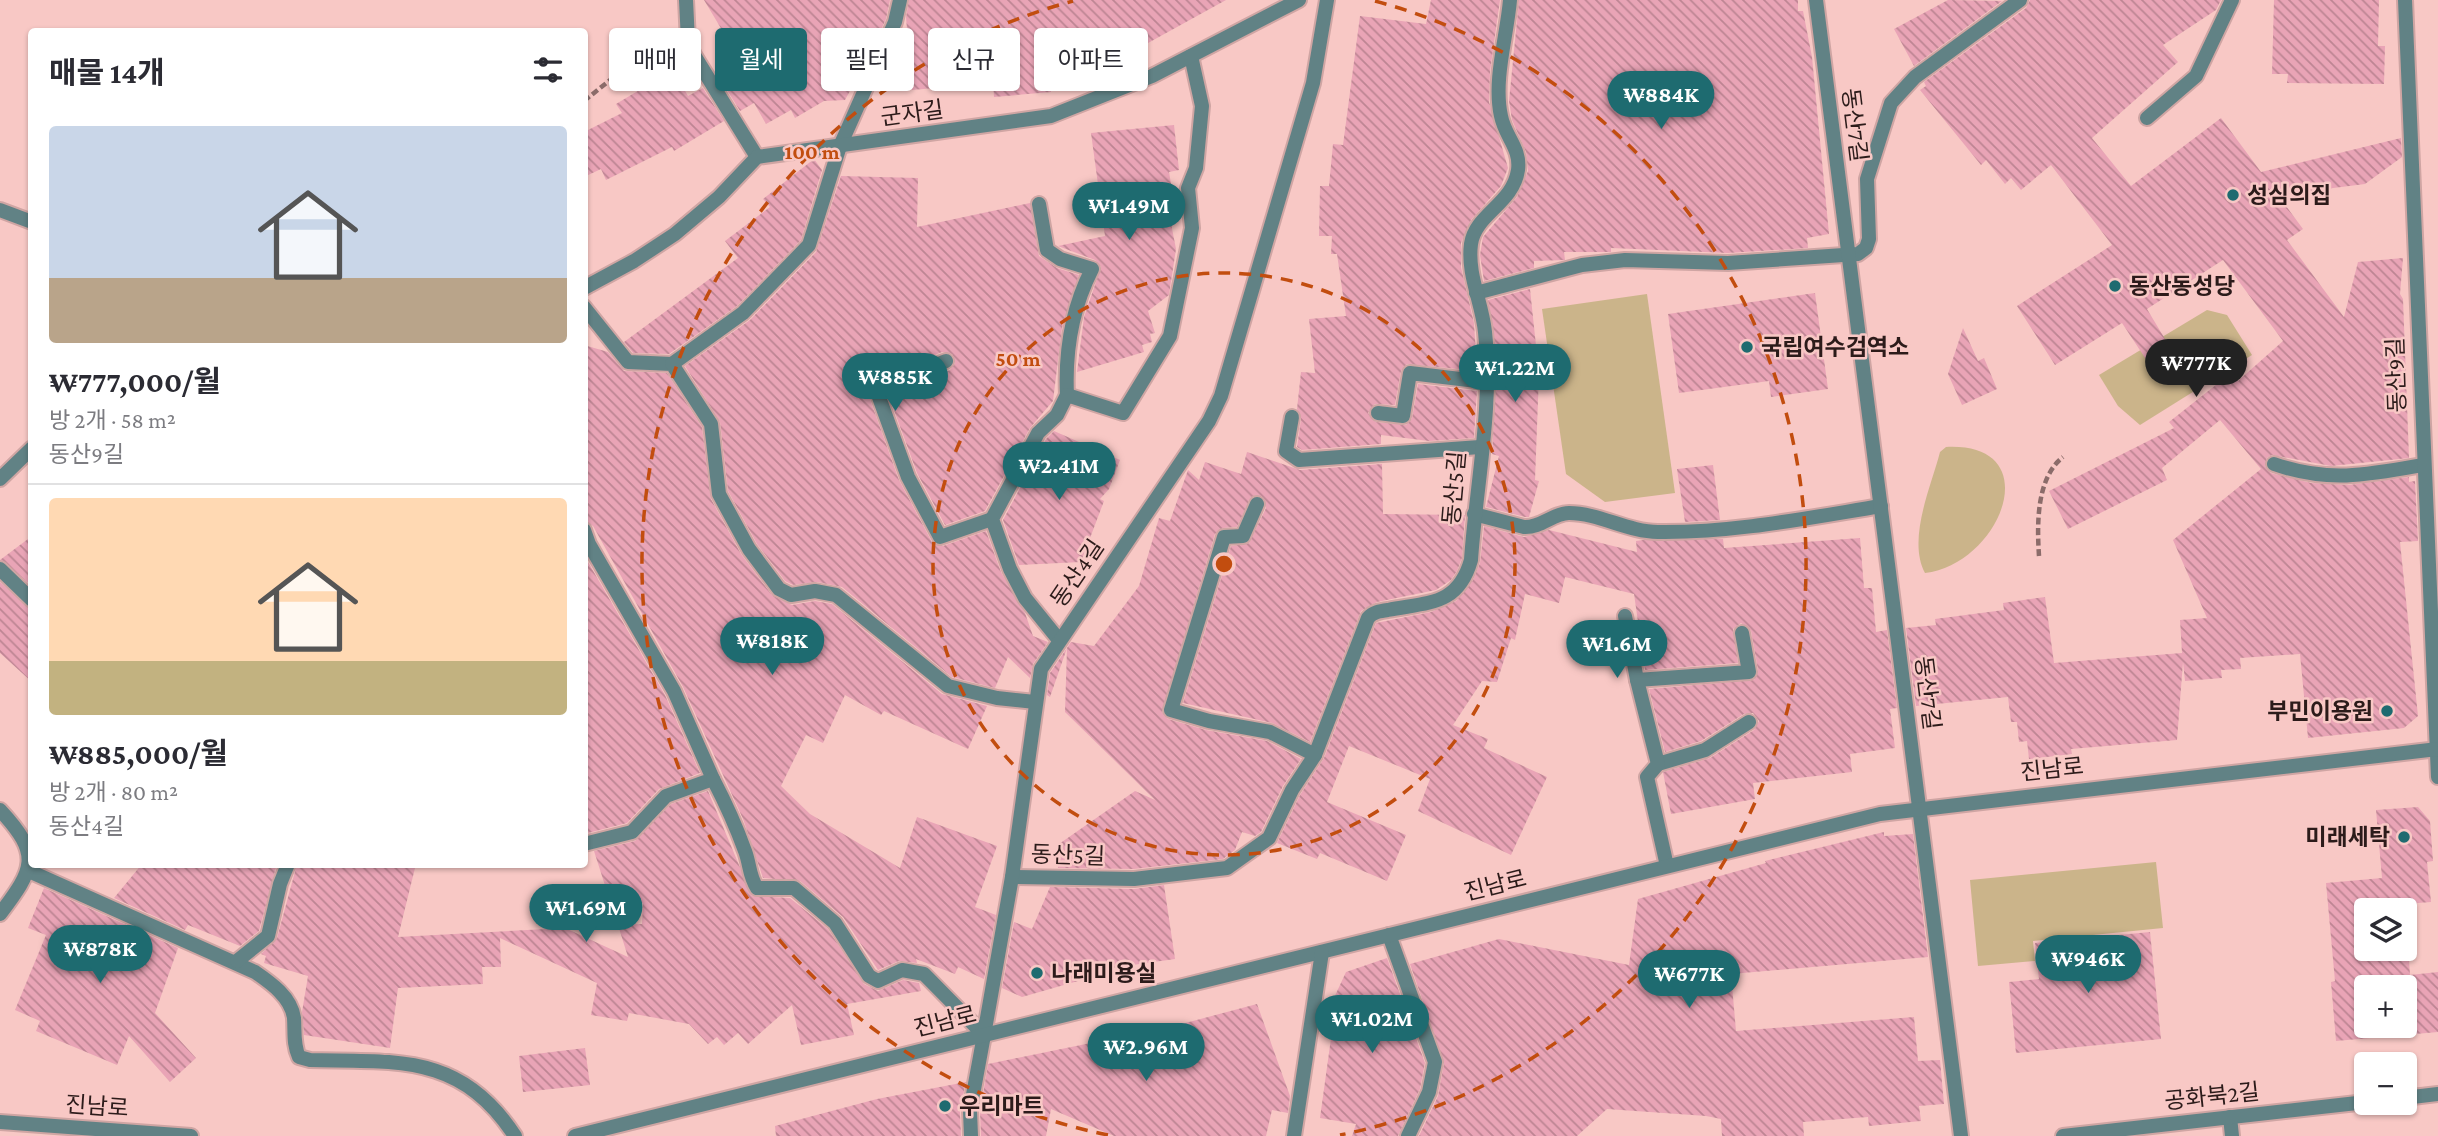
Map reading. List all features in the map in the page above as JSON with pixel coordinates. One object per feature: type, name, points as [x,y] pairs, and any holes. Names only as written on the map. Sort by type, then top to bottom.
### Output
[{"type":"street","points":[[588,286],[666,241],[698,216],[757,157],[694,55],[688,41],[686,0]]},
{"type":"street","name":"군자길","points":[[839,145],[895,22],[900,0]]},
{"type":"street","name":"군자길","points":[[757,157],[1052,116],[1078,108],[1191,56],[1299,0]]},
{"type":"street","name":"동산4길","points":[[971,1136],[970,1111],[1012,877],[1041,669],[1209,421],[1221,396],[1313,83],[1327,0]]},
{"type":"street","name":"동산5길","points":[[1012,877],[1134,879],[1227,868],[1269,838],[1292,790],[1315,755],[1367,618],[1378,612],[1433,602],[1457,590],[1471,560],[1485,382],[1485,332],[1470,270],[1471,241],[1482,221],[1510,194],[1518,172],[1519,153],[1500,116],[1501,76],[1510,0]]},
{"type":"street","name":"동산7길","points":[[1816,0],[1961,1136]]},
{"type":"street","points":[[1476,293],[1582,265],[1625,260],[1728,263],[1849,256],[1866,248],[1869,239],[1867,179],[1891,103],[1915,77],[2020,0]]},
{"type":"street","points":[[2147,118],[2196,76],[2232,0]]},
{"type":"street","name":"동산9길","points":[[2404,0],[2438,777]]},
{"type":"street","points":[[1068,395],[1123,413],[1170,336],[1192,228],[1188,188],[1196,169],[1202,131],[1202,106],[1191,56]]},
{"type":"street","points":[[588,312],[628,362],[672,364],[743,313],[801,256],[814,236],[839,145]]},
{"type":"street","points":[[946,361],[876,389],[908,477],[940,537],[992,519],[1038,433],[1058,415],[1068,395],[1065,360],[1083,288],[1092,269],[1060,259],[1047,250],[1039,204]]},
{"type":"street","points":[[0,210],[28,220]]},
{"type":"street","points":[[672,364],[711,424],[719,494],[749,549],[779,589],[791,595],[815,591],[836,595],[948,686],[988,696],[1035,702]]},
{"type":"street","points":[[1378,413],[1403,416],[1410,373],[1485,382]]},
{"type":"street","points":[[1292,417],[1286,451],[1299,460],[1480,447]]},
{"type":"street","points":[[0,479],[28,455]]},
{"type":"street","points":[[2274,464],[2309,476],[2362,475],[2423,465]]},
{"type":"street","points":[[1257,504],[1243,536],[1223,537],[1171,710],[1209,721],[1270,732],[1315,755]]},
{"type":"street","points":[[1474,514],[1532,528],[1568,513],[1646,531],[1696,532],[1736,529],[1881,506]]},
{"type":"street","points":[[992,519],[1010,569],[1025,598],[1059,640]]},
{"type":"street","points":[[588,541],[674,691],[728,809],[747,855],[751,879],[757,888],[794,888],[835,923],[869,976],[878,981],[902,970],[924,974],[984,1035]]},
{"type":"street","points":[[0,569],[28,596]]},
{"type":"street","points":[[1625,616],[1637,680],[1658,764]]},
{"type":"street","points":[[1637,680],[1749,672],[1742,633]]},
{"type":"street","points":[[1667,866],[1647,777],[1658,764],[1705,750],[1749,722]]},
{"type":"street","name":"진남로","points":[[575,1136],[1838,823],[1920,807],[2436,749]]},
{"type":"street","points":[[588,843],[632,832],[666,796],[713,779]]},
{"type":"street","points":[[0,810],[28,846]]},
{"type":"street","points":[[0,914],[29,868]]},
{"type":"street","points":[[237,961],[268,936],[286,868]]},
{"type":"street","points":[[29,871],[237,961],[272,984],[286,999],[293,1014],[295,1047],[299,1057],[310,1060],[410,1062],[428,1066],[487,1100],[515,1136]]},
{"type":"street","points":[[1389,935],[1435,1062],[1429,1092],[1408,1136]]},
{"type":"street","points":[[1294,1136],[1322,952]]},
{"type":"street","points":[[2417,1096],[2438,1094]]},
{"type":"street","name":"공화북2길","points":[[2063,1136],[2354,1103]]},
{"type":"street","points":[[2230,1117],[2232,1136]]},
{"type":"street","name":"진남로","points":[[0,1122],[191,1136]]},
{"type":"path","points":[[588,98],[609,81]]},
{"type":"path","points":[[2039,556],[2036,521],[2049,475],[2063,457]]},
{"type":"shaded area","points":[[1647,294],[1675,493],[1605,502],[1566,474],[1542,309]]},
{"type":"shaded area","points":[[2207,310],[2227,315],[2252,355],[2140,425],[2118,406],[2099,375]]},
{"type":"shaded area","points":[[1946,447],[1978,451],[1997,463],[2005,482],[2003,505],[1992,528],[1975,549],[1952,565],[1925,573],[1918,545],[1919,529],[1940,452]]},
{"type":"shaded area","points":[[2156,862],[2163,928],[2033,941],[2035,961],[1978,966],[1970,880]]},
{"type":"building","points":[[704,0],[890,0],[882,28],[821,28],[821,91],[850,91],[845,100],[824,101],[795,118],[791,110],[766,124],[754,103],[740,111],[728,91],[807,91],[807,28],[721,28]]},
{"type":"building","points":[[909,0],[1226,0],[1148,43],[1148,28],[1034,28],[1034,91],[1051,92],[994,97],[994,91],[1020,91],[1020,28],[928,28],[928,89],[914,90],[914,28],[907,28]]},
{"type":"building","points":[[1431,0],[1500,0],[1490,72],[1489,102],[1508,168],[1501,186],[1471,220],[1461,243],[1461,267],[1474,323],[1477,371],[1407,364],[1401,371],[1395,405],[1375,404],[1368,413],[1376,422],[1406,425],[1412,418],[1418,384],[1477,391],[1474,438],[1429,441],[1381,435],[1381,444],[1302,450],[1297,447],[1301,419],[1297,409],[1301,372],[1315,373],[1309,319],[1346,316],[1337,254],[1331,254],[1332,236],[1319,236],[1320,186],[1329,186],[1333,144],[1343,145],[1360,16],[1426,24]]},
{"type":"building","points":[[1519,0],[1798,0],[1798,11],[1803,11],[1812,57],[1829,234],[1807,238],[1808,248],[1728,253],[1611,248],[1611,252],[1564,252],[1565,260],[1534,261],[1534,268],[1484,281],[1480,255],[1483,237],[1517,197],[1528,171],[1526,152],[1512,120],[1509,101]]},
{"type":"building","points":[[1948,0],[2002,1],[1914,66],[1894,29]]},
{"type":"building","points":[[2030,0],[2221,0],[2216,10],[2163,45],[2178,62],[2092,138],[2131,186],[2221,118],[2261,172],[2401,138],[2402,157],[2365,184],[2278,195],[2303,229],[2287,240],[2344,317],[2358,262],[2403,258],[2400,294],[2403,299],[2409,458],[2331,466],[2272,455],[2267,458],[2265,466],[2271,473],[2311,483],[2349,485],[2409,477],[2409,482],[2415,481],[2418,541],[2400,542],[2418,716],[2404,728],[2308,738],[2300,654],[2240,658],[2241,669],[2221,670],[2222,678],[2185,681],[2183,662],[2177,740],[2071,749],[2072,754],[2029,759],[2027,741],[2019,742],[2017,722],[2011,722],[2008,697],[1916,706],[1906,628],[1936,625],[1935,619],[2004,610],[2003,603],[2045,597],[2054,663],[2182,653],[2180,620],[2207,618],[2173,540],[2261,469],[2220,420],[2162,468],[2167,480],[2068,529],[2049,491],[2174,428],[2169,422],[2231,373],[2238,381],[2283,341],[2223,260],[2147,309],[2177,359],[2155,373],[2122,323],[2055,365],[2017,306],[2112,245],[2051,165],[2021,190],[2011,178],[2005,184],[1986,160],[1981,165],[1920,90],[1926,86],[1924,82],[2026,8]]},
{"type":"building","points":[[2274,0],[2379,0],[2378,46],[2385,46],[2384,84],[2287,83],[2288,74],[2272,74]]},
{"type":"building","points":[[703,88],[724,121],[674,151],[672,147],[606,180],[601,169],[588,175],[588,130],[622,113],[616,104],[638,91],[685,91],[688,96]]},
{"type":"building","points":[[1174,125],[1179,170],[1169,172],[1175,207],[1168,208],[1176,249],[1169,295],[1148,311],[1155,333],[1150,334],[1152,342],[1142,345],[1144,352],[1077,372],[1084,317],[1101,267],[1095,260],[1058,246],[1105,236],[1091,133]]},
{"type":"building","points":[[814,159],[822,170],[801,240],[737,306],[669,354],[633,353],[624,342],[738,258],[725,241],[770,207],[763,199]]},
{"type":"building","points":[[841,176],[918,178],[917,227],[1030,203],[1039,256],[1057,268],[1079,275],[1062,328],[1053,401],[1030,428],[985,511],[945,525],[917,473],[888,394],[950,370],[955,363],[952,354],[942,352],[872,380],[866,388],[899,480],[932,542],[943,546],[986,531],[1001,572],[1025,613],[1033,636],[1048,642],[1033,664],[1030,678],[1008,657],[995,688],[952,677],[842,587],[817,582],[793,585],[785,581],[757,544],[728,491],[720,422],[685,366],[750,320],[816,252]]},
{"type":"building","points":[[1530,289],[1539,374],[1535,480],[1539,481],[1529,517],[1525,517],[1486,507],[1499,456],[1492,454],[1497,360],[1488,300]]},
{"type":"building","name":"국립여수검역소","points":[[1815,293],[1828,389],[1771,397],[1769,381],[1679,393],[1668,314]]},
{"type":"building","points":[[1963,328],[1978,361],[1984,358],[1997,389],[1962,405],[1948,374]]},
{"type":"building","points":[[588,346],[608,352],[624,371],[667,373],[702,427],[711,499],[741,554],[772,595],[792,605],[815,601],[832,604],[942,694],[987,706],[968,749],[884,711],[881,715],[845,695],[823,743],[806,735],[781,786],[810,814],[900,868],[917,817],[997,846],[975,907],[996,915],[984,979],[958,967],[955,974],[916,959],[917,963],[899,961],[878,970],[843,917],[800,881],[763,878],[743,819],[683,687],[593,526],[588,523]]},
{"type":"building","points":[[1054,431],[1120,460],[1109,489],[1100,499],[1104,501],[1081,562],[1019,565],[1003,520],[1046,439]]},
{"type":"building","points":[[1247,452],[1300,470],[1382,464],[1383,514],[1465,515],[1462,558],[1457,571],[1451,580],[1436,590],[1377,602],[1361,611],[1310,742],[1272,723],[1183,703],[1231,546],[1249,543],[1266,508],[1261,496],[1251,497],[1237,527],[1223,528],[1215,534],[1162,712],[1168,719],[1206,730],[1267,741],[1301,759],[1283,786],[1261,832],[1255,836],[1242,832],[1235,850],[1223,859],[1134,869],[1058,868],[1059,844],[1135,791],[1155,800],[1065,712],[1067,648],[1050,697],[1047,695],[1050,673],[1071,642],[1094,646],[1139,586],[1159,518],[1170,521],[1188,470],[1199,480],[1205,462],[1241,474]]},
{"type":"building","points":[[1713,465],[1720,520],[1685,522],[1677,469]]},
{"type":"building","points":[[1484,526],[1524,537],[1549,530],[1637,552],[1636,541],[1643,540],[1723,539],[1724,548],[1860,538],[1864,588],[1872,588],[1876,632],[1887,630],[1897,708],[1890,709],[1895,748],[1850,754],[1852,772],[1753,783],[1755,799],[1671,814],[1663,772],[1710,758],[1754,730],[1759,721],[1753,713],[1744,714],[1701,741],[1665,752],[1649,689],[1754,680],[1758,670],[1751,631],[1741,623],[1733,629],[1738,663],[1645,670],[1634,594],[1565,577],[1559,603],[1525,594],[1515,640],[1511,638],[1497,682],[1482,681],[1453,725],[1488,739],[1484,748],[1547,777],[1511,855],[1418,811],[1430,779],[1349,746],[1327,802],[1406,835],[1387,881],[1320,853],[1317,859],[1277,843],[1300,795],[1324,758],[1376,623],[1431,612],[1456,601],[1473,580],[1480,563]]},
{"type":"building","points":[[28,539],[28,583],[0,560]]},
{"type":"building","points":[[588,562],[665,695],[700,773],[659,789],[627,823],[588,833]]},
{"type":"building","points":[[0,582],[28,606],[28,678],[0,653]]},
{"type":"building","points":[[708,791],[752,896],[790,898],[828,929],[864,984],[878,991],[903,980],[919,983],[921,991],[847,1004],[854,1035],[801,1045],[792,1005],[748,1044],[738,1033],[724,1045],[717,1037],[708,1044],[689,1024],[629,1013],[627,1021],[591,1015],[597,983],[500,938],[501,967],[482,967],[483,984],[398,988],[390,1048],[304,1035],[302,1012],[308,976],[264,963],[266,956],[261,954],[277,938],[296,868],[415,868],[398,937],[565,928],[628,957],[618,925],[642,924],[643,903],[609,898],[594,851],[635,841],[671,804]]},
{"type":"building","points":[[2418,807],[2430,821],[2433,861],[2427,862],[2431,902],[2417,903],[2417,898],[2354,898],[2354,961],[2409,961],[2410,975],[2354,975],[2354,1038],[2370,1038],[2336,1041],[2331,982],[2335,981],[2326,883],[2382,878],[2376,810]]},
{"type":"building","points":[[1884,832],[1884,836],[1913,834],[1928,957],[1731,974],[1736,1031],[1914,1017],[1918,1061],[1940,1060],[1944,1104],[1919,1106],[1921,1121],[1869,1126],[1868,1117],[1803,1122],[1804,1136],[1722,1136],[1721,1119],[1607,1109],[1577,1136],[1419,1136],[1438,1096],[1444,1063],[1410,964],[1499,939],[1629,965],[1638,899],[1766,863],[1765,861]]},
{"type":"building","points":[[139,868],[276,868],[259,931],[240,946],[188,925],[185,930],[114,898]]},
{"type":"building","points":[[1164,885],[1175,959],[1090,971],[1092,977],[1022,997],[1002,988],[1014,922],[1032,929],[1050,887],[1134,889]]},
{"type":"building","points":[[44,888],[178,948],[155,1013],[196,1058],[170,1082],[129,1036],[117,1065],[36,1031],[40,1021],[15,1010],[46,935],[28,928]]},
{"type":"building","points":[[2150,932],[2161,1039],[2016,1053],[2009,982],[2039,979],[2035,943]]},
{"type":"building","points":[[1387,958],[1425,1063],[1420,1089],[1398,1136],[1352,1136],[1356,1124],[1320,1118],[1336,1002],[1333,1000],[1346,972]]},
{"type":"building","points":[[2438,972],[2438,1032],[2417,1034],[2417,975],[2410,975]]},
{"type":"building","points":[[1257,1004],[1290,1096],[1288,1113],[1272,1110],[1266,1136],[1114,1136],[1051,1109],[1046,1136],[981,1136],[980,1112],[988,1064],[1174,1026]]},
{"type":"building","points":[[585,1048],[590,1085],[523,1092],[519,1056]]},
{"type":"building","points":[[966,1082],[960,1111],[961,1136],[776,1136],[775,1126],[877,1099]]},
{"type":"place","name":"성심의집","points":[[2233,195]]},
{"type":"place","name":"동산동성당","points":[[2115,286]]},
{"type":"place","name":"국립여수검역소","points":[[1747,347]]},
{"type":"place","name":"부민이용원","points":[[2387,711]]},
{"type":"place","name":"미래세탁","points":[[2404,837]]},
{"type":"place","name":"나래미용실","points":[[1037,973]]},
{"type":"place","name":"우리마트","points":[[945,1106]]}]
